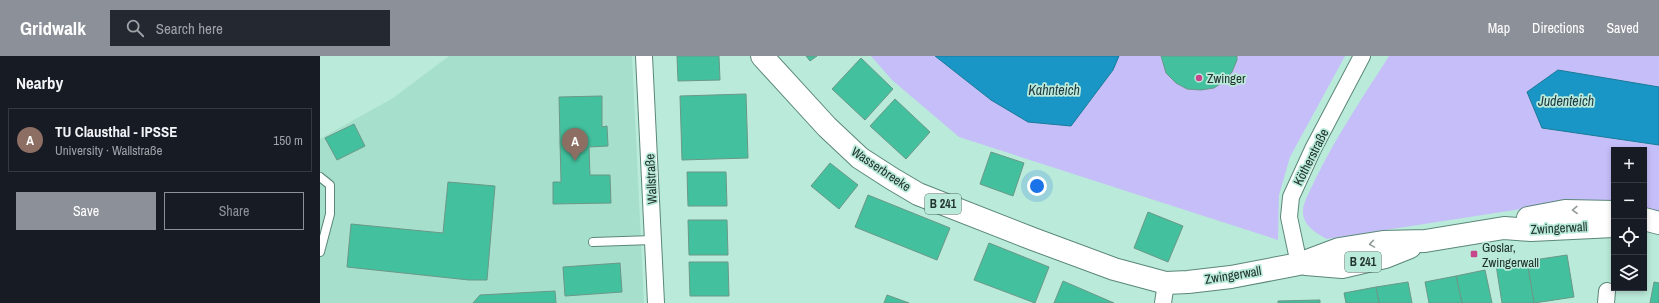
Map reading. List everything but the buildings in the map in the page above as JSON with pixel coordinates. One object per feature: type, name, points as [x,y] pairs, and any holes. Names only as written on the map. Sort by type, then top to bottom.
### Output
[{"type":"main road","name":"Wasserbreeke","points":[[762,56],[827,127],[860,158],[918,194],[1033,239],[1114,268],[1164,293]]},
{"type":"main road","name":"Zwingerwall","points":[[1164,293],[1188,282],[1231,277],[1299,264],[1339,249],[1383,242],[1425,241],[1504,228],[1529,218],[1564,211],[1577,210],[1611,212]]},
{"type":"main road","name":"Zwingerwall","points":[[1504,228],[1531,230],[1611,226]]},
{"type":"street","name":"Wallstraße","points":[[644,56],[656,303]]},
{"type":"street","name":"Kötherstraße","points":[[1299,264],[1289,218],[1291,197],[1313,149],[1362,56]]},
{"type":"lane","points":[[320,177],[330,185],[330,214],[320,252]]},
{"type":"lane","points":[[593,242],[653,240]]},
{"type":"shaded area","points":[[449,56],[632,56],[644,303],[320,303],[320,139],[393,98]]},
{"type":"shaded area","points":[[871,56],[935,56],[991,100],[1070,126],[1113,70],[1119,56],[1345,56],[1290,157],[1279,195],[1278,240],[959,137],[892,80]]},
{"type":"shaded area","points":[[1389,56],[1659,56],[1659,87],[1558,70],[1542,128],[1659,145],[1659,211],[1647,209],[1647,147],[1611,147],[1611,205],[1554,204],[1327,239],[1310,228],[1307,224],[1303,215],[1304,204],[1322,166]]},
{"type":"water","name":"Kahnteich","points":[[935,56],[1119,56],[1113,70],[1071,126],[1028,122],[991,100]]},
{"type":"water","name":"Judenteich","points":[[1558,70],[1659,87],[1659,145],[1542,128],[1527,92]]},
{"type":"place","name":"Zwinger","points":[[1199,78]]},
{"type":"place","name":"TU Clausthal - IPSSE","points":[[575,161]]},
{"type":"place","name":"Goslar, Zwingerwall","points":[[1474,254]]}]
